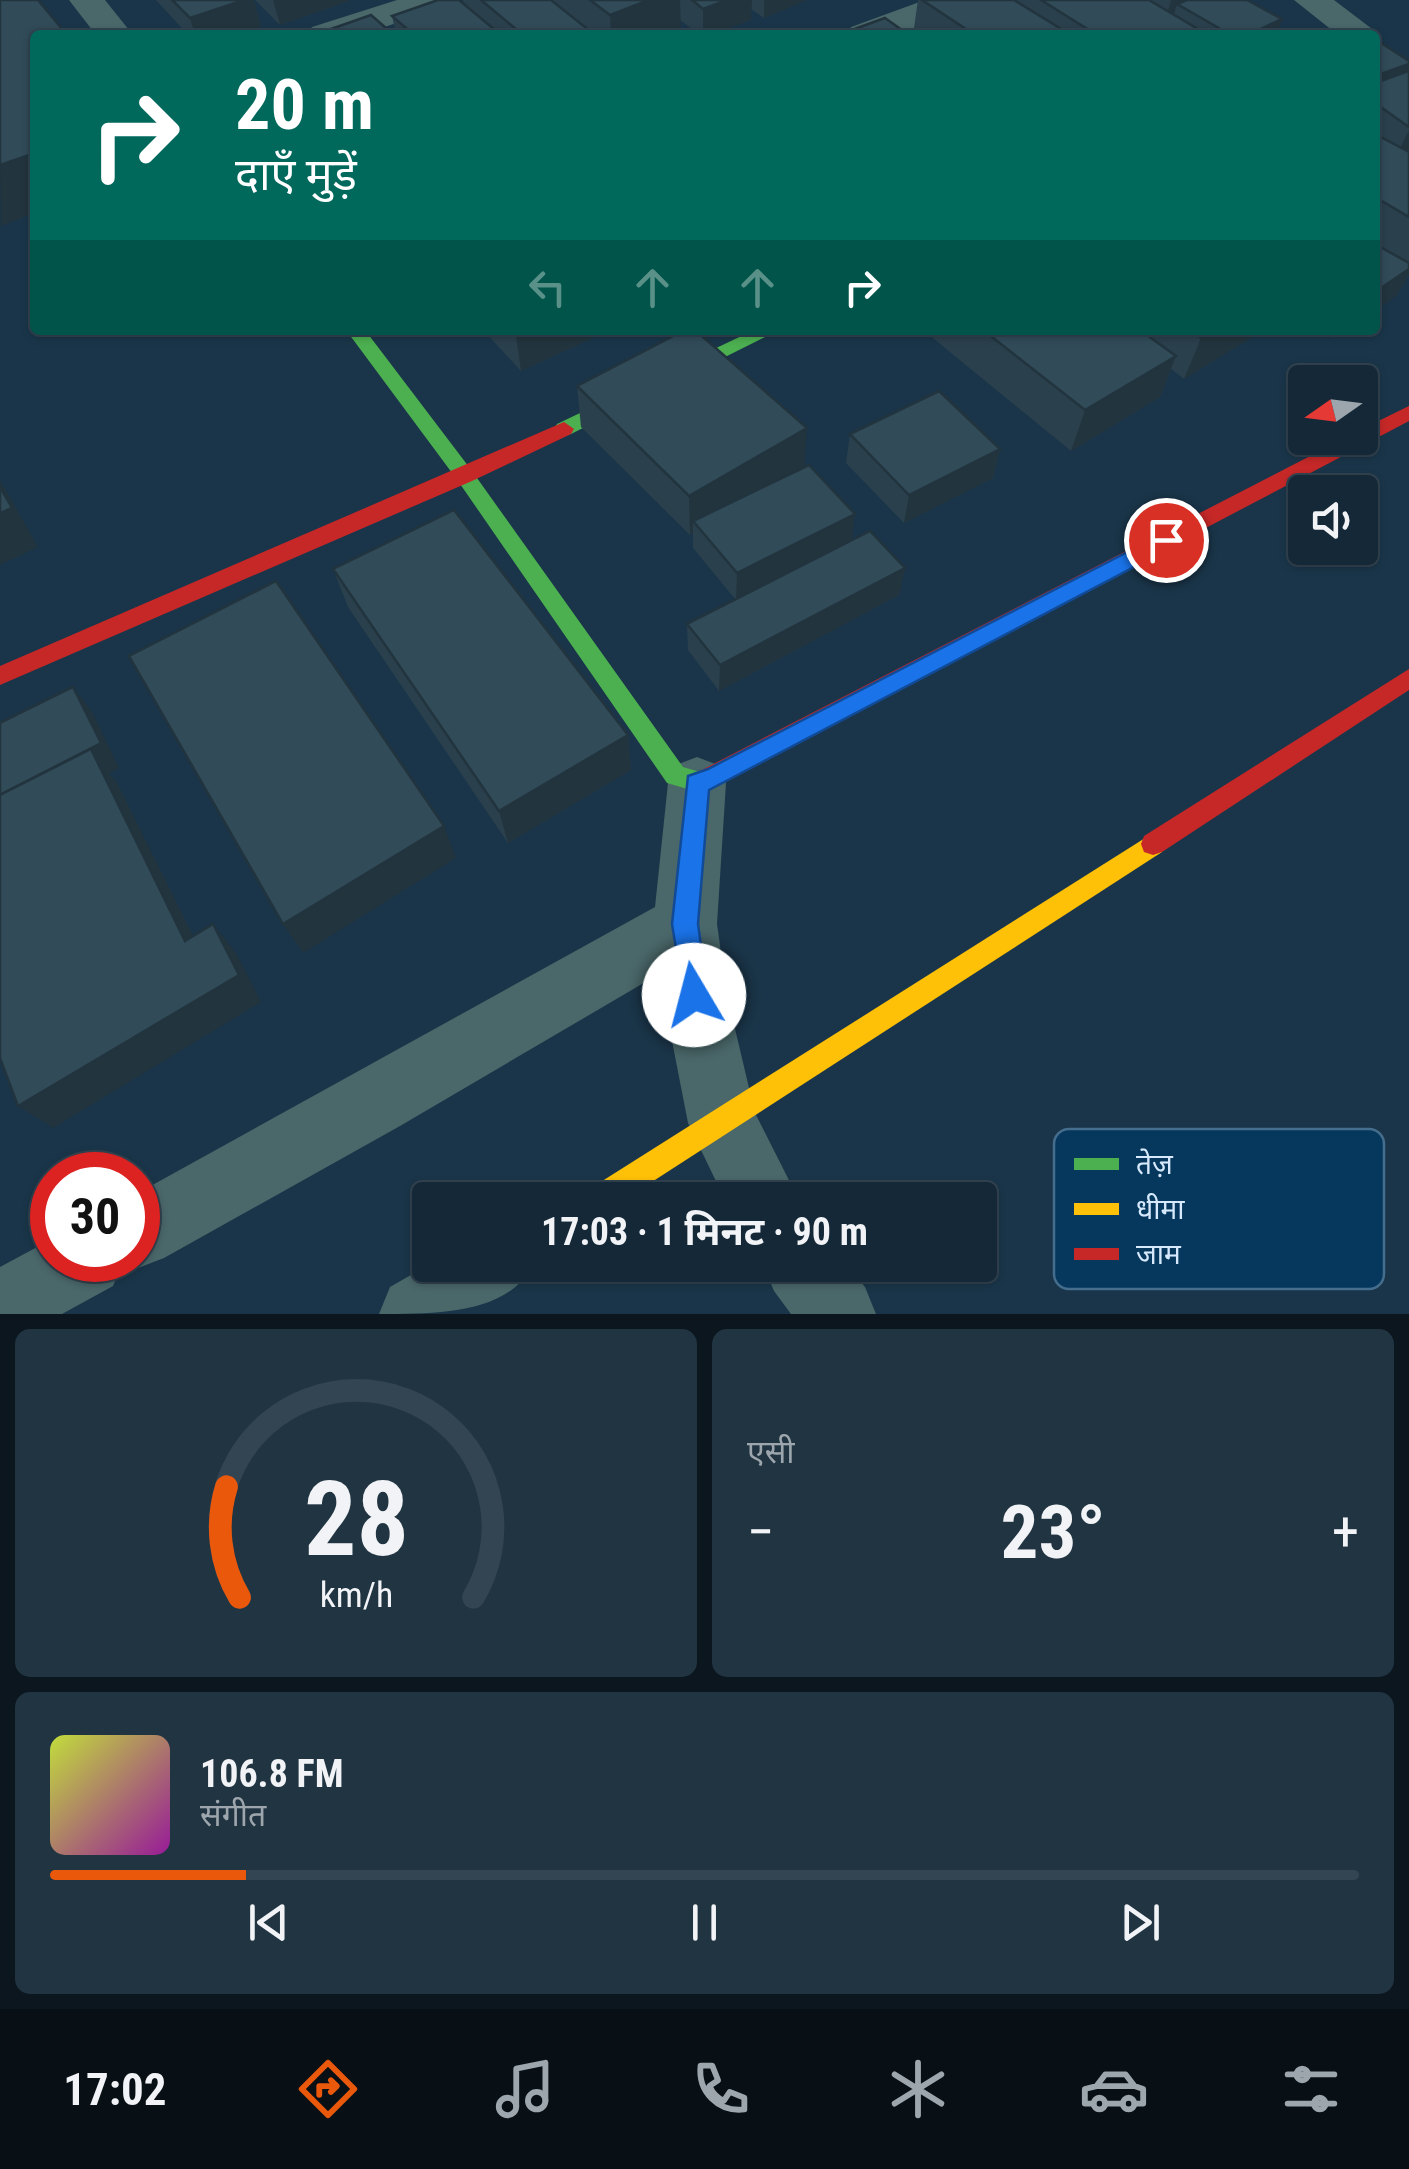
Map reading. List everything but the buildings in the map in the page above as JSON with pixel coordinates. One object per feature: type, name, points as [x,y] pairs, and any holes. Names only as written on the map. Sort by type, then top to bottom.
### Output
[{"type":"street","points":[[86,0],[111,30]]},
{"type":"street","points":[[340,30],[432,0]]},
{"type":"street","points":[[877,30],[958,0]]},
{"type":"street","points":[[1311,0],[1356,30]]},
{"type":"street","points":[[359,335],[464,476],[674,776],[697,783],[715,778],[1409,413]]},
{"type":"street","points":[[0,676],[464,476],[760,335]]},
{"type":"street","points":[[628,1182],[1409,678]]},
{"type":"street","points":[[697,783],[685,924],[694,995],[723,1124],[754,1182]]},
{"type":"street","points":[[160,1220],[376,1102],[685,924]]},
{"type":"street","points":[[0,1307],[46,1282]]},
{"type":"street","points":[[417,1314],[470,1282]]},
{"type":"street","points":[[813,1282],[838,1314]]},
{"type":"traffic: fast","points":[[359,335],[465,476],[675,776],[701,782]]},
{"type":"traffic: fast","points":[[564,429],[760,335]]},
{"type":"traffic: slow","points":[[626,1182],[1153,844]]},
{"type":"traffic: jam","points":[[701,782],[1409,413]]},
{"type":"traffic: jam","points":[[0,676],[465,476],[564,429]]},
{"type":"traffic: jam","points":[[1153,844],[1409,678]]},
{"type":"route","points":[[694,995],[685,924],[697,783],[715,778],[1166,540]]}]
